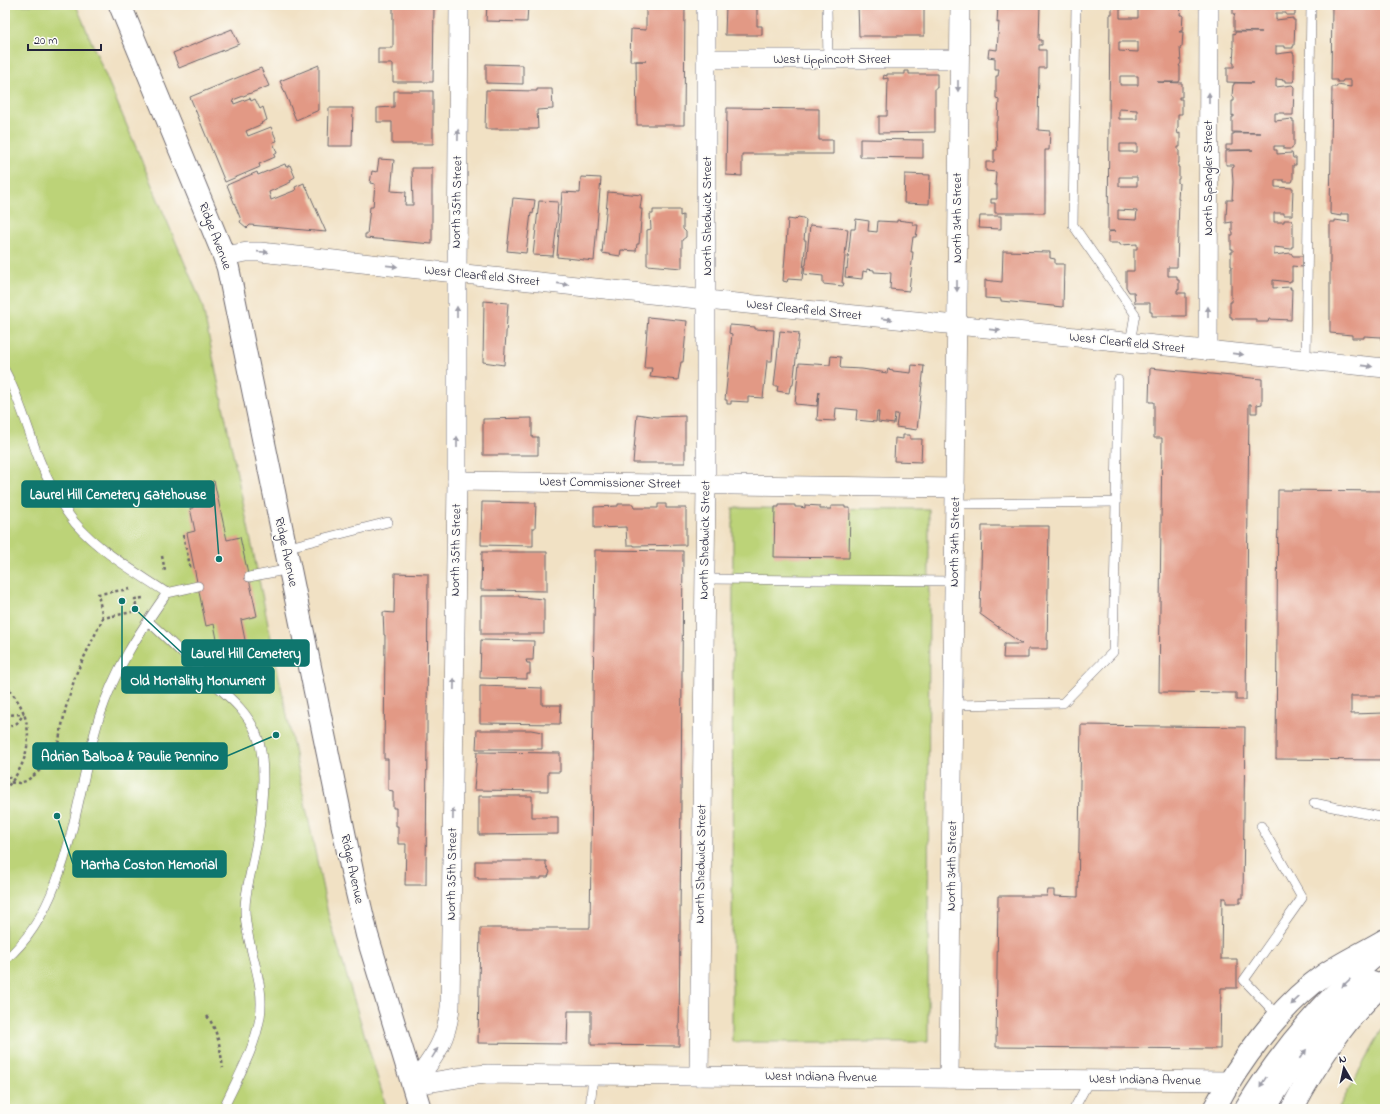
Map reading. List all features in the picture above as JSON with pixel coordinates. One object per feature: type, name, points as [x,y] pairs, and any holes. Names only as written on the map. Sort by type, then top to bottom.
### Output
[{"type":"main road","name":"Ridge Avenue","points":[[120,5],[224,256],[231,280],[358,898],[420,1109]]},
{"type":"main road","points":[[1214,1109],[1230,1081],[1253,1048],[1279,1017],[1324,976],[1385,940]]},
{"type":"main road","points":[[1246,1109],[1267,1075],[1307,1023],[1356,972],[1385,947]]},
{"type":"main road","points":[[1264,1109],[1280,1084],[1319,1033],[1363,990],[1385,974]]},
{"type":"main road","points":[[1292,1109],[1315,1068],[1338,1033],[1385,982]]},
{"type":"street","name":"North 35th Street","points":[[413,1085],[440,1045],[449,1022],[450,1007],[457,481],[459,5]]},
{"type":"street","name":"North Shedwick Street","points":[[699,1076],[706,485],[706,5]]},
{"type":"street","name":"North 34th Street","points":[[949,1078],[956,496],[958,59],[960,5]]},
{"type":"street","name":"North Spangler Street","points":[[1208,350],[1209,5]]},
{"type":"street","name":"West Lippincott Street","points":[[706,59],[958,59]]},
{"type":"street","name":"West Clearfield Street","points":[[224,256],[246,252],[260,252],[957,326],[1385,368]]},
{"type":"street","name":"West Commissioner Street","points":[[457,481],[706,485],[956,496]]},
{"type":"street","name":"West Indiana Avenue","points":[[413,1085],[488,1074],[1230,1081]]},
{"type":"lane","points":[[828,59],[827,9],[830,5]]},
{"type":"lane","points":[[1076,5],[1073,225],[1134,314],[1130,343]]},
{"type":"lane","points":[[1306,360],[1311,5]]},
{"type":"lane","points":[[5,371],[15,392],[48,478],[66,510],[81,528],[102,548],[167,593]]},
{"type":"lane","points":[[953,705],[1064,703],[1113,652],[1118,380]]},
{"type":"lane","points":[[956,496],[1116,502]]},
{"type":"lane","points":[[249,577],[288,559],[388,522]]},
{"type":"lane","points":[[705,579],[955,581]]},
{"type":"lane","points":[[5,960],[30,934],[47,904],[66,850],[94,737],[107,696],[123,661],[140,631],[167,593],[196,587]]},
{"type":"lane","points":[[148,620],[243,711],[260,743],[262,774],[260,813],[254,855],[246,894],[245,910],[258,977],[261,1005],[258,1029],[248,1058],[223,1109]]},
{"type":"lane","points":[[1314,803],[1385,818]]},
{"type":"lane","points":[[1261,826],[1302,898],[1244,980],[1279,1017]]},
{"type":"lane","points":[[590,1109],[593,1075]]},
{"type":"lane","points":[[1074,1109],[1090,1080]]},
{"type":"path","points":[[183,535],[196,587]]},
{"type":"path","points":[[162,556],[164,566]]},
{"type":"path","points":[[5,782],[18,783],[26,781],[46,764],[56,749],[76,674],[103,618],[98,594],[132,588],[136,607],[135,612],[103,618]]},
{"type":"path","points":[[135,599],[167,593]]},
{"type":"path","points":[[5,686],[19,702],[24,714],[28,729],[28,743],[26,757],[20,770],[5,789]]},
{"type":"path","points":[[5,715],[24,714]]},
{"type":"path","points":[[5,729],[17,723],[24,714]]},
{"type":"path","points":[[5,732],[5,744]]},
{"type":"path","points":[[5,771],[12,782]]},
{"type":"path","points":[[207,1016],[218,1037],[229,1096]]},
{"type":"green space","points":[[5,5],[76,5],[202,304],[328,914],[387,1109],[5,1109]]},
{"type":"green space","points":[[733,508],[929,509],[928,1042],[732,1042]]},
{"type":"green space","points":[[1385,1024],[1385,1109],[1338,1109]]},
{"type":"building","points":[[393,5],[434,5],[433,82],[393,82],[393,64],[378,64],[378,48],[393,48]]},
{"type":"building","points":[[487,5],[528,5],[527,22],[486,21]]},
{"type":"building","points":[[646,5],[685,5],[684,125],[637,125],[636,61],[630,61],[631,29],[646,30]]},
{"type":"building","points":[[726,5],[757,5],[757,26],[762,26],[762,35],[725,35]]},
{"type":"building","points":[[858,5],[924,5],[924,36],[859,36]]},
{"type":"building","points":[[998,5],[1040,5],[1039,40],[1042,40],[1042,45],[1039,45],[1039,50],[1046,50],[1046,68],[1039,68],[1038,130],[1050,131],[1049,150],[1045,150],[1045,213],[995,213],[995,203],[991,203],[991,199],[997,199],[997,185],[995,185],[996,172],[986,171],[986,162],[994,162],[994,150],[997,150],[996,122],[998,121],[999,99],[996,98],[996,76],[998,76],[999,69],[995,69],[995,58],[988,57],[989,49],[997,50],[999,22],[997,23]]},
{"type":"building","points":[[1112,5],[1181,5],[1180,15],[1183,15],[1182,31],[1179,32],[1183,32],[1182,47],[1180,47],[1180,80],[1179,82],[1157,82],[1182,83],[1182,97],[1179,97],[1179,99],[1182,99],[1182,114],[1178,114],[1177,129],[1178,134],[1180,133],[1180,147],[1178,147],[1179,199],[1177,267],[1168,267],[1168,276],[1177,276],[1177,280],[1179,280],[1179,290],[1177,290],[1177,293],[1186,293],[1186,316],[1152,316],[1152,312],[1150,312],[1150,303],[1135,303],[1134,292],[1129,292],[1126,287],[1126,271],[1134,271],[1134,249],[1137,249],[1137,244],[1120,245],[1120,243],[1108,243],[1108,232],[1115,231],[1108,231],[1110,14],[1112,14]],"holes":[[[1120,9],[1138,9],[1138,18],[1120,18]],[[1119,42],[1138,42],[1138,52],[1119,51]],[[1120,76],[1138,76],[1138,85],[1120,85]],[[1119,109],[1137,110],[1137,119],[1119,119]],[[1120,144],[1137,144],[1137,152],[1120,152]],[[1119,177],[1137,177],[1137,186],[1119,186]],[[1118,210],[1137,211],[1136,220],[1118,219]]]},
{"type":"building","points":[[1233,5],[1295,5],[1295,15],[1276,13],[1276,20],[1293,18],[1293,20],[1295,20],[1293,48],[1276,46],[1276,54],[1293,52],[1294,54],[1293,82],[1285,82],[1285,80],[1276,79],[1276,87],[1292,85],[1294,87],[1293,115],[1275,113],[1275,121],[1292,119],[1292,121],[1294,121],[1294,146],[1292,149],[1284,149],[1284,146],[1274,146],[1274,150],[1277,150],[1277,154],[1292,153],[1293,158],[1296,158],[1296,165],[1293,165],[1292,182],[1275,180],[1275,187],[1293,188],[1292,215],[1274,213],[1274,222],[1291,220],[1293,222],[1293,247],[1291,247],[1291,249],[1274,247],[1274,255],[1291,253],[1293,256],[1303,256],[1303,267],[1292,266],[1292,281],[1273,280],[1273,288],[1291,287],[1290,289],[1292,289],[1291,320],[1269,319],[1268,322],[1256,322],[1256,319],[1232,319],[1232,317],[1230,317],[1230,302],[1232,302],[1231,252],[1233,252],[1233,249],[1231,249],[1231,235],[1233,235],[1233,232],[1232,222],[1226,223],[1226,217],[1227,200],[1233,200],[1232,168],[1234,165],[1226,165],[1226,151],[1253,150],[1226,150],[1226,145],[1232,145],[1232,134],[1234,133],[1261,133],[1232,132],[1232,117],[1234,117],[1234,115],[1232,116],[1232,101],[1234,101],[1234,97],[1232,96],[1233,85],[1234,83],[1253,83],[1227,82],[1227,67],[1234,67],[1233,33],[1262,32],[1234,31],[1235,14],[1233,14]]},
{"type":"building","points":[[1332,5],[1385,5],[1385,340],[1381,340],[1381,337],[1364,336],[1364,338],[1352,338],[1352,335],[1330,333],[1330,222],[1335,222],[1335,220],[1349,222],[1349,214],[1341,214],[1341,216],[1330,214],[1332,87],[1337,87],[1337,85],[1351,87],[1351,80],[1337,82],[1337,80],[1331,80]]},
{"type":"building","points":[[232,29],[239,44],[179,68],[173,53]]},
{"type":"building","points":[[486,64],[523,65],[523,84],[486,83]]},
{"type":"building","points":[[319,65],[319,110],[296,120],[280,81]]},
{"type":"building","points":[[261,68],[269,86],[233,100],[234,104],[250,98],[251,101],[255,99],[260,109],[263,107],[267,120],[261,123],[262,124],[246,131],[248,136],[271,127],[277,141],[273,142],[277,153],[274,155],[275,157],[259,164],[260,167],[225,182],[190,97]]},
{"type":"building","points":[[905,71],[909,71],[909,74],[937,74],[937,88],[935,88],[935,132],[879,133],[879,116],[887,116],[888,78],[883,79],[884,75],[905,74]]},
{"type":"building","points":[[537,89],[552,89],[553,109],[537,110],[538,129],[485,129],[486,90],[537,91]]},
{"type":"building","points":[[394,91],[433,91],[433,144],[392,144],[392,122],[377,122],[377,108],[394,107]]},
{"type":"building","points":[[329,108],[353,108],[352,146],[328,146]]},
{"type":"building","points":[[727,108],[819,109],[819,140],[833,140],[833,154],[742,154],[742,176],[726,175]]},
{"type":"building","points":[[860,139],[923,140],[923,158],[860,157]]},
{"type":"building","points":[[379,159],[394,160],[391,191],[406,192],[405,205],[413,205],[412,168],[432,167],[432,244],[365,238],[365,234],[367,234],[370,207],[373,207],[375,184],[370,183],[372,171],[377,172]]},
{"type":"building","points":[[285,164],[286,167],[290,165],[295,177],[290,180],[291,182],[269,192],[271,200],[296,190],[295,187],[304,183],[326,232],[250,225],[247,228],[240,222],[241,220],[227,185],[257,172],[258,175]]},
{"type":"building","points":[[905,174],[930,175],[929,204],[904,203]]},
{"type":"building","points":[[581,177],[601,178],[594,261],[557,257],[562,192],[580,193]]},
{"type":"building","points":[[608,192],[642,195],[639,244],[637,244],[636,251],[621,250],[620,256],[602,253]]},
{"type":"building","points":[[513,198],[535,200],[533,214],[531,213],[526,253],[507,251]]},
{"type":"building","points":[[539,201],[558,202],[553,256],[533,255]]},
{"type":"building","points":[[653,210],[680,210],[680,216],[683,215],[683,229],[686,232],[686,237],[682,240],[682,268],[647,265],[647,230],[651,229],[650,214],[653,214]]},
{"type":"building","points":[[980,216],[1001,216],[1001,229],[979,228]]},
{"type":"building","points":[[798,217],[806,220],[804,240],[806,240],[802,280],[788,279],[787,282],[783,281],[788,219],[795,220]]},
{"type":"building","points":[[856,219],[869,221],[868,231],[877,232],[878,221],[897,222],[897,220],[913,222],[913,225],[918,225],[916,237],[913,237],[909,291],[890,289],[891,273],[874,272],[874,270],[867,269],[867,272],[863,271],[862,279],[845,277],[851,229],[855,229]]},
{"type":"building","points":[[810,225],[848,229],[842,283],[844,283],[843,286],[823,284],[823,276],[804,274]]},
{"type":"building","points":[[1003,251],[1050,252],[1050,258],[1055,259],[1055,264],[1064,264],[1063,307],[985,298],[985,280],[1002,282]]},
{"type":"building","points":[[484,301],[508,303],[504,365],[483,362]]},
{"type":"building","points":[[648,317],[687,321],[683,362],[681,362],[678,380],[650,377],[652,368],[644,368]]},
{"type":"building","points":[[730,325],[774,330],[772,361],[767,361],[763,398],[748,397],[748,402],[731,401],[731,404],[727,404],[727,400],[725,400],[732,334],[729,333]]},
{"type":"building","points":[[780,331],[799,333],[793,385],[790,387],[789,393],[777,391],[778,386],[774,386]]},
{"type":"building","points":[[831,356],[841,357],[841,368],[862,369],[887,373],[888,369],[911,373],[912,365],[924,366],[917,430],[896,427],[898,414],[895,414],[894,424],[878,422],[879,412],[877,412],[876,422],[856,420],[857,410],[836,408],[835,421],[817,420],[819,391],[817,406],[795,404],[799,363],[830,365]]},
{"type":"building","points":[[1150,368],[1262,379],[1262,404],[1257,405],[1257,413],[1251,413],[1251,404],[1249,404],[1246,700],[1236,700],[1236,693],[1159,692],[1162,438],[1154,438],[1154,402],[1149,402]]},
{"type":"building","points":[[637,414],[656,417],[685,416],[685,463],[633,463]]},
{"type":"building","points":[[532,418],[532,437],[538,437],[538,455],[483,455],[483,419]]},
{"type":"building","points":[[903,435],[910,435],[910,439],[922,439],[921,462],[894,461],[895,438],[903,439]]},
{"type":"building","points":[[214,481],[227,540],[240,537],[257,616],[241,620],[248,655],[221,660],[214,624],[206,626],[187,533],[195,531],[190,508],[193,508],[188,486]]},
{"type":"building","points":[[1278,490],[1385,491],[1385,696],[1351,696],[1351,714],[1385,713],[1385,760],[1276,759]]},
{"type":"building","points":[[482,502],[536,503],[535,528],[533,528],[533,546],[481,545]]},
{"type":"building","points":[[618,504],[633,504],[634,508],[658,508],[658,504],[666,504],[666,508],[686,508],[686,545],[627,545],[626,527],[594,528],[594,507],[618,506]]},
{"type":"building","points":[[779,505],[795,505],[795,507],[805,508],[805,505],[820,506],[820,509],[831,509],[831,506],[845,506],[845,508],[850,508],[849,558],[774,557],[775,507],[779,507]]},
{"type":"building","points":[[982,526],[1049,526],[1047,649],[1028,649],[1028,658],[1003,658],[1004,644],[1022,644],[980,614]]},
{"type":"building","points":[[595,550],[683,551],[679,1046],[591,1045],[591,1011],[568,1011],[567,1044],[478,1043],[480,928],[590,928]]},
{"type":"building","points":[[482,552],[547,552],[547,591],[481,590]]},
{"type":"building","points":[[395,573],[428,574],[426,885],[405,885],[406,844],[398,844],[398,826],[396,826],[396,808],[393,808],[393,791],[388,790],[388,759],[384,759],[385,635],[383,612],[394,613]]},
{"type":"building","points":[[481,596],[519,596],[544,599],[544,634],[481,634]]},
{"type":"building","points":[[481,640],[534,641],[533,660],[526,660],[527,663],[530,663],[530,674],[527,674],[527,679],[480,678]]},
{"type":"building","points":[[480,686],[542,688],[542,705],[561,705],[560,724],[480,723]]},
{"type":"building","points":[[1081,725],[1245,727],[1243,898],[1240,898],[1240,903],[1226,903],[1226,898],[1222,898],[1221,959],[1237,959],[1237,988],[1221,988],[1220,1049],[996,1047],[998,896],[1047,896],[1048,890],[1054,890],[1054,896],[1078,897]]},
{"type":"building","points":[[477,730],[531,730],[542,732],[542,749],[476,749]]},
{"type":"building","points":[[477,752],[560,753],[560,772],[548,772],[548,791],[474,790]]},
{"type":"building","points":[[479,796],[532,796],[532,817],[558,817],[558,834],[479,835]]},
{"type":"building","points":[[475,861],[546,861],[546,865],[550,872],[548,877],[541,877],[541,879],[478,879],[478,877],[475,877]]},
{"type":"place","name":"Laurel Hill Cemetery Gatehouse","points":[[219,559]]},
{"type":"place","name":"Old Mortality Monument","points":[[122,601]]},
{"type":"place","name":"Laurel Hill Cemetery","points":[[135,609]]},
{"type":"place","name":"Adrian Balboa & Paulie Pennino","points":[[276,735]]},
{"type":"place","name":"Martha Coston Memorial","points":[[57,816]]}]
